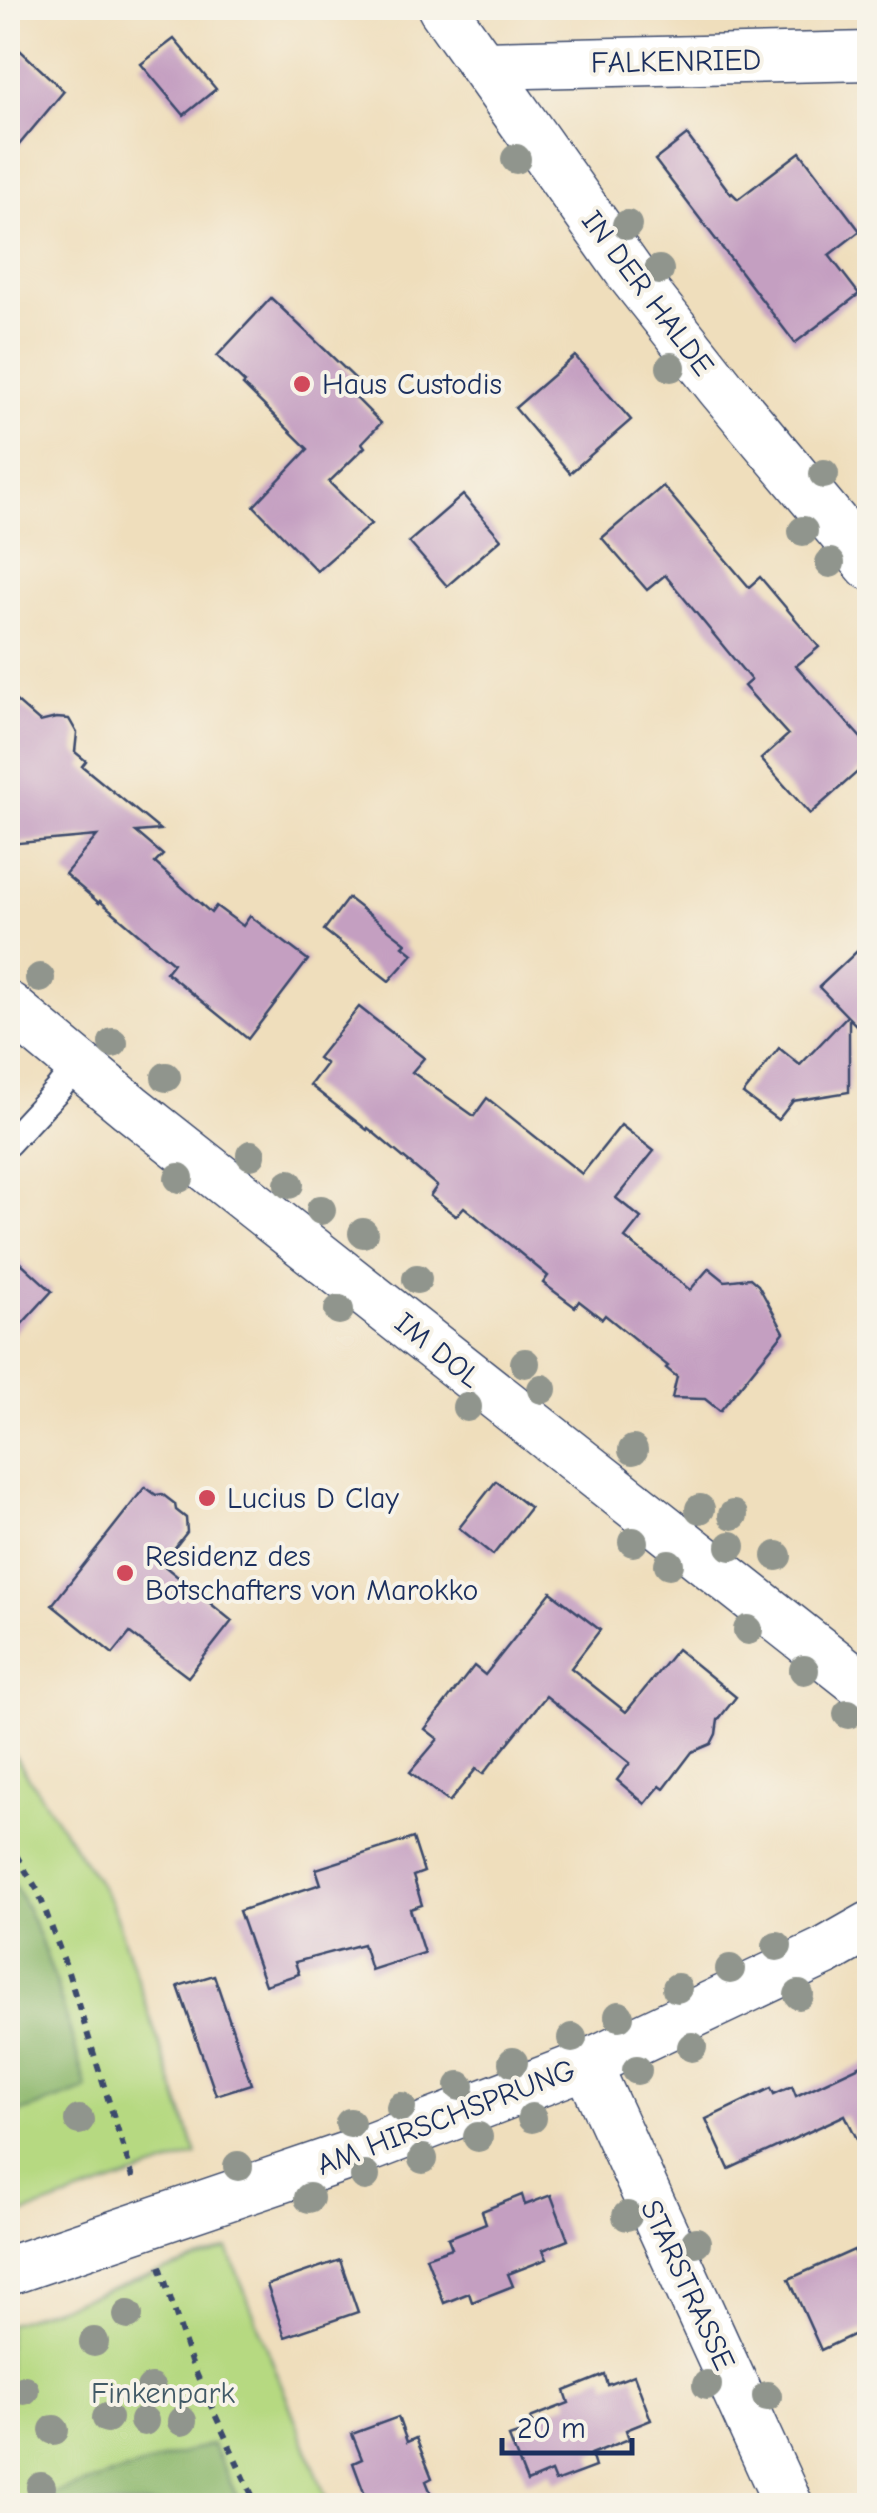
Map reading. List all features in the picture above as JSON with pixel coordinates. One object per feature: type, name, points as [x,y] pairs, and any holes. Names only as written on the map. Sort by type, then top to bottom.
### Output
[{"type":"street","name":"IN DER HALDE","points":[[442,8],[630,273],[870,566]]},
{"type":"street","name":"FALKENRIED","points":[[483,65],[870,56]]},
{"type":"street","name":"IM DOL","points":[[8,1006],[870,1691]]},
{"type":"street","name":"AM HIRSCHSPRUNG","points":[[8,2271],[356,2153],[587,2064],[826,1951],[870,1926]]},
{"type":"street","name":"STARSTRASSE","points":[[587,2064],[790,2506]]},
{"type":"lane","points":[[8,1143],[78,1064]]},
{"type":"path","points":[[8,1842],[38,1891],[52,1928],[136,2190]]},
{"type":"path","points":[[157,2258],[191,2362],[257,2506]]},
{"type":"path","points":[[8,2490],[13,2506]]},
{"type":"green space","points":[[8,1746],[111,1902],[197,2155],[8,2219]]},
{"type":"green space","points":[[8,1874],[45,1951],[87,2089],[8,2117]]},
{"type":"green space","name":"Finkenpark","points":[[228,2249],[329,2505],[8,2505],[8,2324]]},
{"type":"green space","points":[[212,2444],[241,2505],[27,2506],[26,2502]]},
{"type":"building","points":[[8,39],[64,91],[8,158]]},
{"type":"building","points":[[174,39],[216,89],[184,115],[141,64]]},
{"type":"building","points":[[687,135],[738,199],[800,152],[860,231],[829,255],[859,294],[795,343],[655,160]]},
{"type":"building","name":"Haus Custodis","points":[[271,298],[365,388],[356,398],[381,423],[362,443],[365,447],[329,482],[371,524],[317,571],[254,506],[308,449],[217,356]]},
{"type":"building","points":[[575,356],[631,420],[570,473],[515,408]]},
{"type":"building","points":[[663,486],[749,587],[760,577],[819,647],[796,666],[870,748],[870,761],[810,814],[761,759],[788,735],[744,686],[751,680],[665,575],[647,590],[602,538]]},
{"type":"building","points":[[463,495],[501,539],[447,586],[409,542]]},
{"type":"building","points":[[8,694],[40,722],[69,719],[77,733],[75,752],[86,761],[82,766],[160,830],[136,832],[163,855],[155,863],[211,913],[216,906],[243,926],[250,916],[308,960],[248,1039],[166,972],[173,963],[65,874],[97,836],[8,844]]},
{"type":"building","points":[[348,898],[406,943],[403,946],[413,954],[389,981],[324,930]]},
{"type":"building","points":[[870,939],[870,1039],[849,1018],[849,1092],[793,1101],[778,1120],[743,1094],[779,1048],[800,1065],[847,1016],[819,987]]},
{"type":"building","points":[[359,1007],[424,1058],[412,1072],[474,1116],[487,1098],[582,1174],[621,1125],[654,1151],[616,1198],[641,1218],[625,1238],[690,1290],[709,1268],[725,1281],[750,1278],[758,1285],[784,1332],[720,1411],[705,1399],[672,1398],[677,1377],[668,1366],[605,1315],[602,1319],[579,1301],[575,1307],[543,1283],[548,1276],[464,1207],[456,1216],[430,1196],[437,1186],[310,1085],[326,1064],[318,1058]]},
{"type":"building","points":[[8,1251],[52,1291],[8,1339]]},
{"type":"building","points":[[496,1481],[530,1508],[493,1555],[459,1528]]},
{"type":"building","name":"Residenz des Botschafters von Marokko","points":[[145,1487],[156,1495],[162,1494],[186,1518],[187,1532],[162,1564],[232,1621],[188,1677],[130,1633],[113,1654],[52,1605]]},
{"type":"building","points":[[551,1592],[600,1630],[571,1668],[626,1712],[677,1649],[736,1697],[718,1720],[711,1744],[692,1752],[664,1789],[660,1786],[645,1804],[617,1780],[630,1763],[546,1696],[483,1774],[476,1769],[449,1802],[410,1772],[438,1739],[425,1729],[474,1666],[485,1675]]},
{"type":"building","points":[[413,1838],[424,1872],[413,1876],[422,1905],[410,1909],[424,1953],[371,1970],[363,1944],[295,1962],[299,1974],[265,1985],[239,1911],[321,1884],[316,1869]]},
{"type":"building","points":[[214,1975],[251,2084],[216,2095],[178,1986]]},
{"type":"building","points":[[870,2061],[870,2165],[845,2115],[729,2169],[706,2119],[771,2088],[774,2094],[792,2086],[796,2096]]},
{"type":"building","points":[[522,2195],[525,2205],[551,2195],[568,2240],[543,2250],[547,2259],[508,2274],[513,2286],[472,2302],[469,2293],[444,2303],[426,2257],[452,2248],[448,2238],[486,2223],[482,2211]]},
{"type":"building","points":[[854,2250],[870,2286],[870,2327],[821,2350],[789,2279]]},
{"type":"building","points":[[340,2260],[358,2312],[285,2337],[267,2285]]},
{"type":"building","points":[[605,2375],[608,2385],[634,2375],[651,2420],[626,2430],[629,2439],[591,2454],[595,2467],[555,2482],[551,2472],[527,2482],[509,2437],[535,2428],[530,2418],[569,2403],[565,2391]]},
{"type":"building","points":[[398,2417],[407,2442],[416,2438],[432,2478],[426,2481],[436,2506],[369,2506],[353,2463],[362,2459],[352,2434]]},
{"type":"place","name":"Haus Custodis","points":[[302,384]]},
{"type":"place","name":"Lucius D Clay","points":[[207,1498]]},
{"type":"place","name":"Residenz des Botschafters von Marokko","points":[[125,1573]]}]
